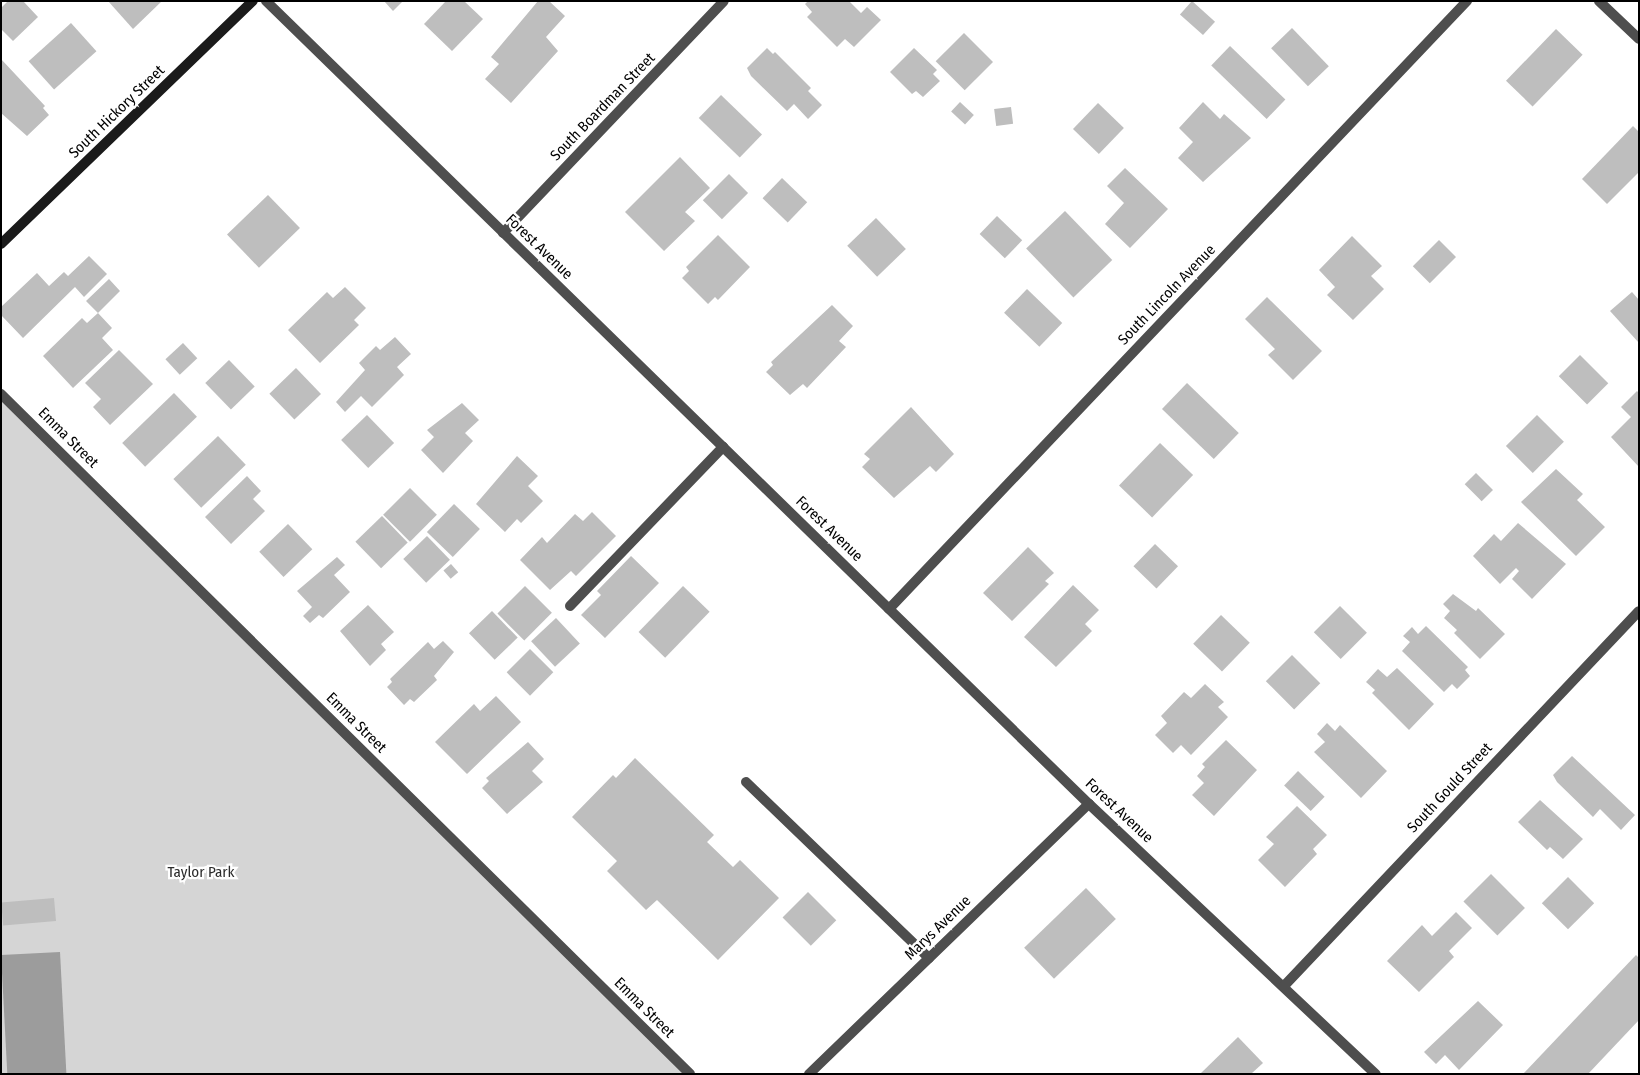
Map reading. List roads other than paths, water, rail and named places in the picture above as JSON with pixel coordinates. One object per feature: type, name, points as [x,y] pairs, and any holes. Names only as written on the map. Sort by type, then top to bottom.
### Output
[{"type":"street","name":"South Hickory Street","points":[[1,244],[253,1]]},
{"type":"street","name":"Forest Avenue","points":[[266,1],[1089,804],[1376,1074]]},
{"type":"street","name":"South Boardman Street","points":[[503,233],[724,1]]},
{"type":"street","name":"South Lincoln Avenue","points":[[889,609],[1467,1]]},
{"type":"street","points":[[1598,1],[1639,39]]},
{"type":"street","name":"Emma Street","points":[[1,394],[690,1074]]},
{"type":"street","points":[[570,606],[723,447]]},
{"type":"street","name":"South Gould Street","points":[[1284,986],[1639,611]]},
{"type":"street","points":[[746,782],[929,958]]},
{"type":"street","name":"Marys Avenue","points":[[809,1074],[1089,804]]},
{"type":"park label","name":"Taylor Park","points":[[201,873]]}]
